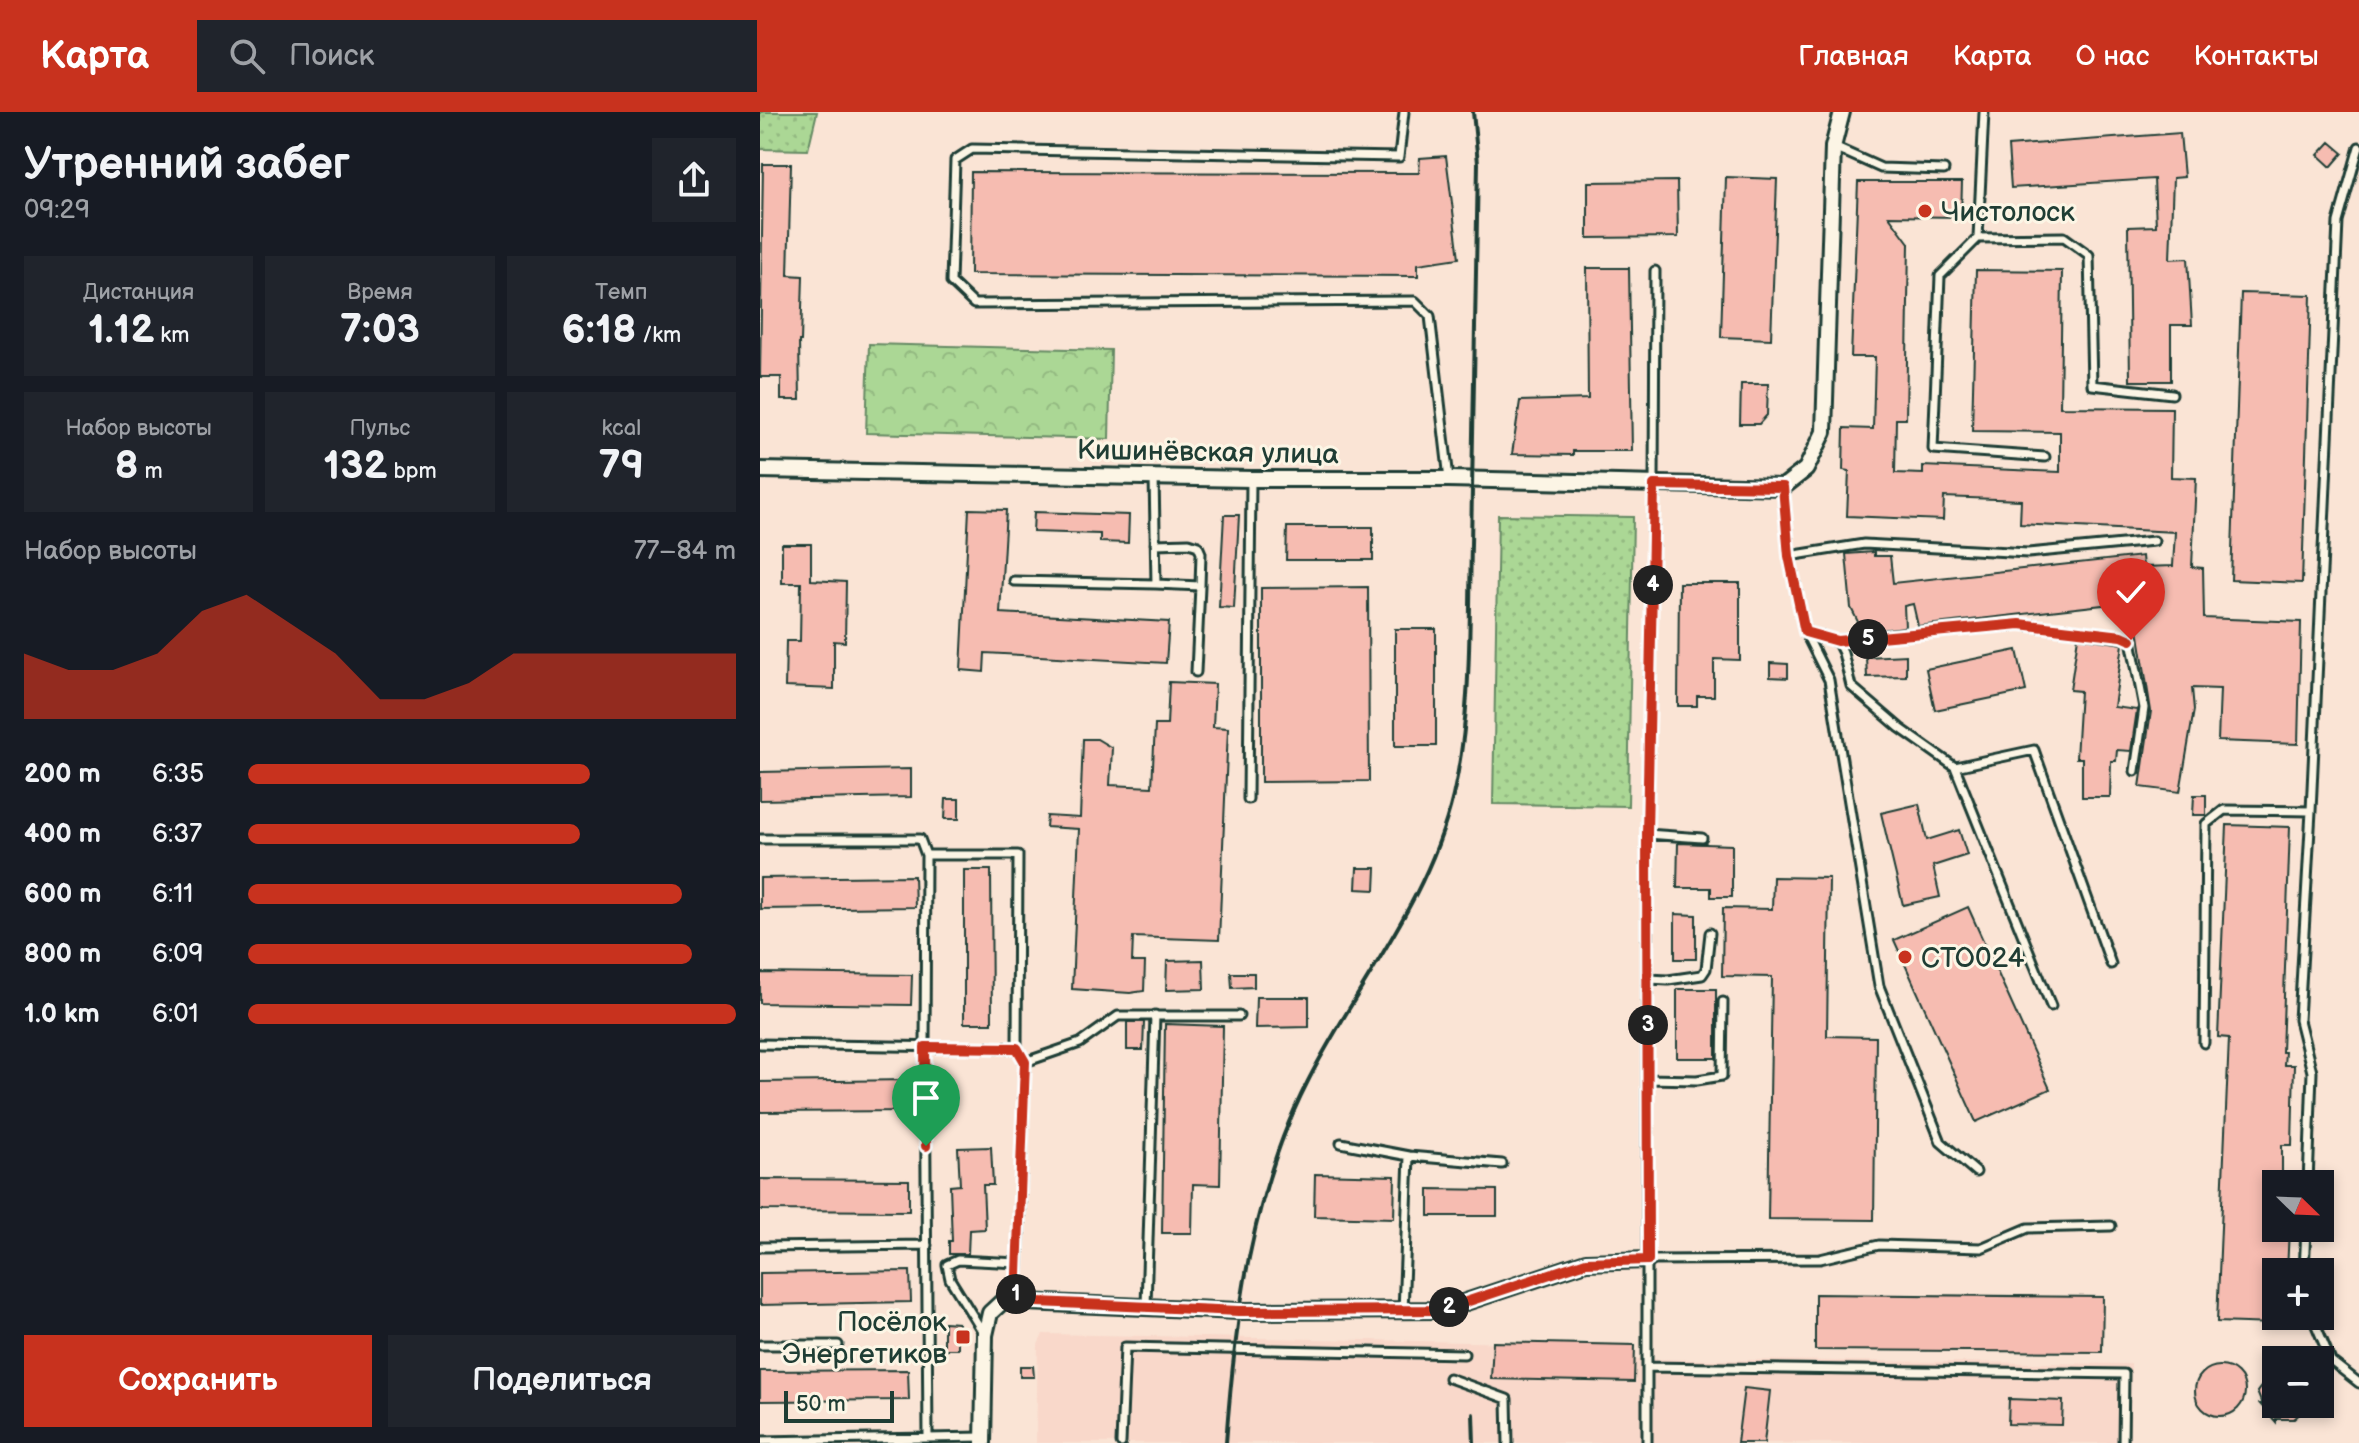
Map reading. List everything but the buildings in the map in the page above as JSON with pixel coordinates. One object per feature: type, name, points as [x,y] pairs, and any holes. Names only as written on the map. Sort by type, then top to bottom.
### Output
[{"type":"street","points":[[1783,487],[1806,469],[1824,432],[1833,147],[1842,112]]},
{"type":"street","name":"Кишинёвская улица","points":[[760,470],[1251,479],[1449,479],[1783,487]]},
{"type":"street","points":[[983,1440],[985,1335],[990,1313],[1003,1301],[1239,1311],[1442,1310],[1586,1262],[1648,1260]]},
{"type":"lane","points":[[1404,112],[1399,157],[972,149],[955,160],[951,282],[974,304],[1415,301],[1430,316],[1449,479]]},
{"type":"lane","points":[[1984,112],[1978,238],[1940,276],[1933,449],[2045,457]]},
{"type":"lane","points":[[1833,147],[1881,168],[1944,170]]},
{"type":"lane","points":[[2308,1170],[2312,1072],[2299,1020],[2338,222],[2359,147]]},
{"type":"lane","points":[[1978,238],[2064,237],[2089,255],[2092,385],[2172,394]]},
{"type":"lane","points":[[1647,1443],[1647,834],[1655,271]]},
{"type":"lane","points":[[1154,477],[1156,584]]},
{"type":"lane","points":[[1248,799],[1251,479]]},
{"type":"lane","points":[[1783,487],[1789,556],[1805,632],[1829,680],[1879,986],[1941,1142],[1976,1172]]},
{"type":"lane","points":[[1789,556],[1864,544],[2028,553],[2154,541]]},
{"type":"lane","points":[[1155,544],[1189,543],[1198,546],[1201,553],[1196,672]]},
{"type":"lane","points":[[1014,581],[1200,586]]},
{"type":"lane","points":[[1805,632],[1837,641],[2020,624],[2122,636],[2131,640],[2144,708],[2135,771]]},
{"type":"lane","points":[[1837,641],[1851,686],[1900,728],[1955,767],[2051,1006]]},
{"type":"lane","points":[[1955,767],[2034,750],[2111,964]]},
{"type":"lane","points":[[2204,1043],[2206,824],[2224,810],[2311,811]]},
{"type":"lane","points":[[1647,834],[1702,838]]},
{"type":"lane","points":[[760,839],[920,839],[926,855],[928,1438]]},
{"type":"lane","points":[[926,855],[1018,855],[1017,1048],[1025,1062],[1016,1301]]},
{"type":"lane","points":[[1649,979],[1668,980],[1702,975],[1706,969],[1710,933]]},
{"type":"lane","points":[[1647,1079],[1697,1080],[1722,1076],[1723,1002]]},
{"type":"lane","points":[[1146,1306],[1155,1015]]},
{"type":"lane","points":[[1025,1062],[1080,1043],[1118,1016],[1239,1016]]},
{"type":"lane","points":[[760,1044],[1017,1048]]},
{"type":"lane","points":[[1341,1143],[1409,1156],[1502,1164]]},
{"type":"lane","points":[[1403,1312],[1409,1156]]},
{"type":"lane","points":[[1648,1260],[1820,1259],[1879,1245],[1981,1248],[2028,1228],[2111,1226]]},
{"type":"lane","points":[[760,1247],[927,1245]]},
{"type":"lane","points":[[985,1335],[950,1279],[947,1265],[958,1260],[1018,1263]]},
{"type":"lane","points":[[2318,1330],[2331,1361],[2359,1383]]},
{"type":"lane","points":[[760,1345],[838,1345]]},
{"type":"lane","points":[[1121,1443],[1125,1347],[1464,1354]]},
{"type":"lane","points":[[1647,1367],[2124,1374],[2123,1443]]},
{"type":"lane","points":[[1449,1378],[1507,1399],[1508,1443]]},
{"type":"lane","points":[[760,1441],[983,1440]]},
{"type":"shaded area","points":[[1043,1334],[1635,1345],[1636,1359],[2131,1364],[2130,1443],[1036,1443],[1038,1345]]},
{"type":"green space","points":[[760,112],[817,112],[808,150],[760,149]]},
{"type":"green space","points":[[869,344],[1111,350],[1109,439],[866,433]]},
{"type":"green space","points":[[1498,515],[1633,517],[1628,806],[1493,804]]},
{"type":"railway","points":[[1226,1443],[1241,1304],[1259,1212],[1272,1167],[1308,1081],[1427,872],[1442,835],[1459,765],[1467,702],[1469,639],[1478,163],[1473,112]]},
{"type":"railway","points":[[1473,1414],[1474,1443]]},
{"type":"place","name":"Чистолоск","points":[[1925,211]]},
{"type":"place","name":"СТО024","points":[[1905,957]]},
{"type":"place","name":"Посёлок Энергетиков","points":[[963,1337]]},
{"type":"route","points":[[926,1146],[925,1047],[1017,1048],[1025,1062],[1016,1301],[1239,1311],[1442,1310],[1586,1262],[1648,1260],[1647,834],[1654,485],[1783,487],[1789,556],[1805,632],[1837,641],[2020,624],[2122,636],[2131,640]]}]
